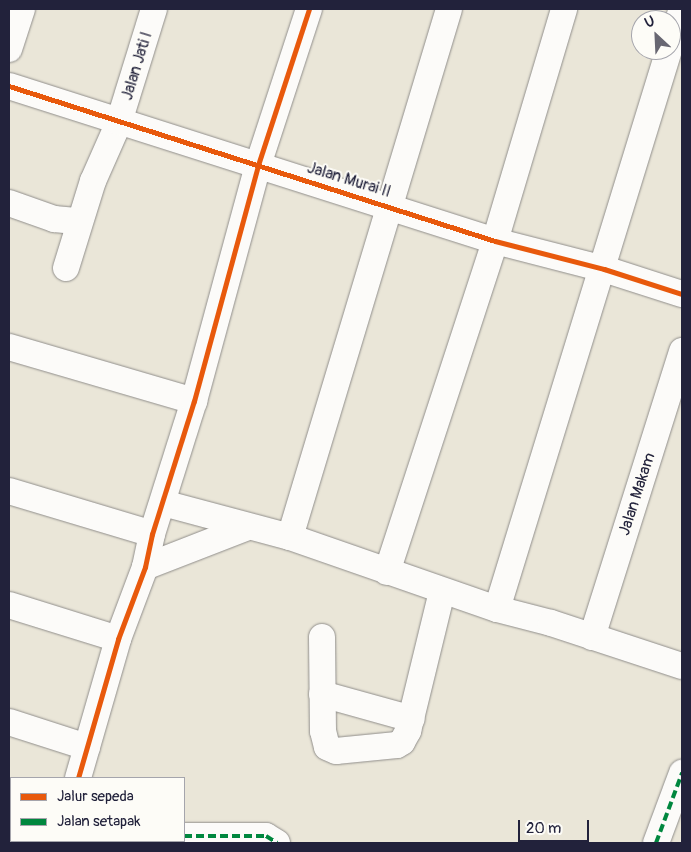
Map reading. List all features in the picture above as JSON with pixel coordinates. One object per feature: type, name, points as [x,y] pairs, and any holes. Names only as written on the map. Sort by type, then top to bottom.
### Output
[{"type":"street","points":[[9,49],[22,9]]},
{"type":"street","name":"Jalan Jati I","points":[[66,268],[78,221],[119,122],[154,9]]},
{"type":"street","points":[[78,777],[118,639],[145,567],[152,534],[194,401],[258,165],[309,9]]},
{"type":"street","points":[[290,537],[449,9]]},
{"type":"street","points":[[387,572],[495,241],[564,9]]},
{"type":"street","points":[[497,609],[604,270],[666,60]]},
{"type":"street","name":"Jalan Murai II","points":[[9,86],[495,241],[604,270],[682,294]]},
{"type":"street","points":[[9,203],[54,219],[78,221]]},
{"type":"street","points":[[9,347],[194,401]]},
{"type":"street","name":"Jalan Makam","points":[[592,638],[674,410],[682,351]]},
{"type":"street","points":[[9,491],[152,534]]},
{"type":"street","points":[[163,502],[248,527],[290,537],[442,591],[497,609],[551,623],[682,666]]},
{"type":"street","points":[[145,567],[248,527]]},
{"type":"street","points":[[322,637],[323,731],[327,747],[333,750],[397,745],[402,742],[412,719],[442,591]]},
{"type":"street","points":[[9,605],[118,639]]},
{"type":"street","points":[[322,694],[412,719]]},
{"type":"street","points":[[9,722],[87,747]]},
{"type":"street","points":[[656,843],[682,773]]},
{"type":"street","points":[[185,836],[266,836],[277,843]]},
{"type":"marked path","points":[[656,843],[682,773]]},
{"type":"marked path","points":[[185,836],[266,836],[277,843]]},
{"type":"cycle path","points":[[78,777],[118,639],[145,567],[152,534],[194,401],[258,165],[309,9]]},
{"type":"cycle path","points":[[9,86],[495,241],[604,269],[682,294]]}]
